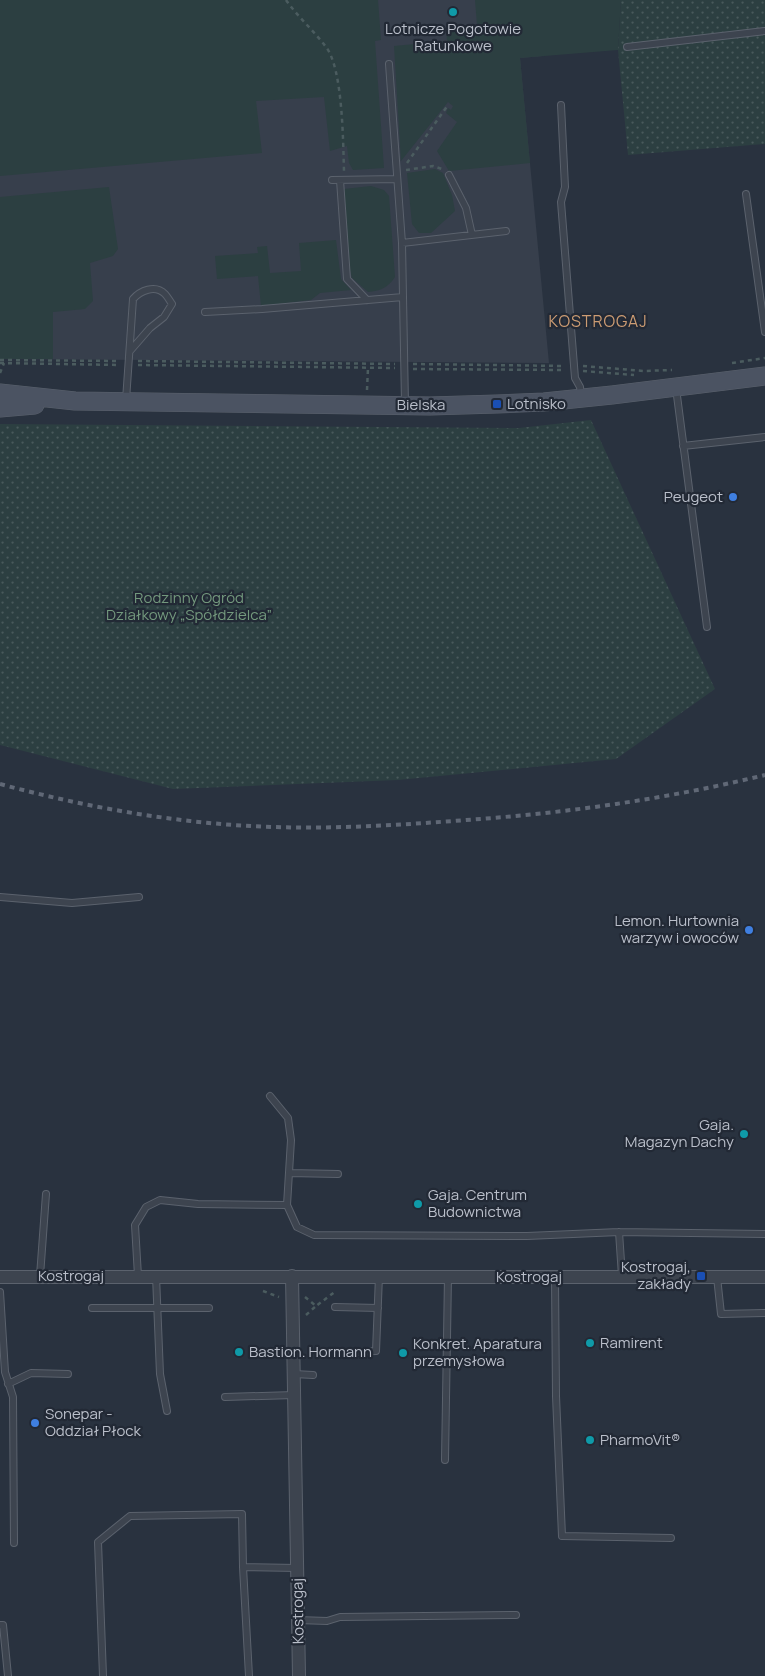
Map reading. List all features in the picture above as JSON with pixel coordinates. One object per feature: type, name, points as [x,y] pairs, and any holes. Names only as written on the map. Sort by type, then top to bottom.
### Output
[{"type":"main road","name":"Bielska","points":[[0,408],[75,401],[405,405],[523,403],[676,388],[765,376]]},
{"type":"main road","name":"Bielska","points":[[0,393],[75,401]]},
{"type":"street","name":"Kostrogaj","points":[[292,1276],[299,1676]]},
{"type":"street","name":"Kostrogaj","points":[[0,1277],[765,1277]]},
{"type":"lane","points":[[626,47],[765,31]]},
{"type":"lane","points":[[389,64],[402,243],[405,405]]},
{"type":"lane","points":[[561,105],[565,187],[561,202],[575,378],[580,387],[582,398]]},
{"type":"lane","points":[[449,175],[466,208],[472,235]]},
{"type":"lane","points":[[332,180],[397,179]]},
{"type":"lane","points":[[342,180],[347,279],[367,300]]},
{"type":"lane","points":[[746,194],[765,332]]},
{"type":"lane","points":[[402,243],[506,231]]},
{"type":"lane","points":[[126,401],[133,299],[140,292],[152,289],[164,292],[172,304],[164,317],[150,328],[130,351]]},
{"type":"lane","points":[[205,312],[403,296]]},
{"type":"lane","points":[[676,388],[707,627]]},
{"type":"lane","points":[[683,446],[765,437]]},
{"type":"lane","points":[[0,897],[72,903],[140,897]]},
{"type":"lane","points":[[270,1096],[288,1118],[291,1140],[287,1205],[297,1228],[314,1236],[527,1236],[619,1232],[765,1234]]},
{"type":"lane","points":[[289,1173],[338,1174]]},
{"type":"lane","points":[[40,1276],[46,1194]]},
{"type":"lane","points":[[138,1276],[135,1224],[146,1208],[160,1200],[198,1204],[287,1205]]},
{"type":"lane","points":[[619,1232],[622,1276]]},
{"type":"lane","points":[[156,1276],[160,1374],[168,1412]]},
{"type":"lane","points":[[334,1353],[376,1351],[379,1276]]},
{"type":"lane","points":[[445,1460],[448,1276]]},
{"type":"lane","points":[[555,1277],[556,1396],[562,1536],[671,1538]]},
{"type":"lane","points":[[717,1277],[721,1314],[765,1313]]},
{"type":"lane","points":[[0,1292],[5,1372],[13,1397],[14,1543]]},
{"type":"lane","points":[[335,1307],[378,1308]]},
{"type":"lane","points":[[92,1308],[209,1308]]},
{"type":"lane","points":[[8,1384],[31,1373],[68,1374]]},
{"type":"lane","points":[[294,1374],[313,1375]]},
{"type":"lane","points":[[225,1397],[294,1395]]},
{"type":"lane","points":[[102,1676],[98,1542],[130,1516],[242,1514],[249,1676]]},
{"type":"lane","points":[[243,1567],[297,1568]]},
{"type":"lane","points":[[298,1620],[327,1621],[340,1617],[516,1615]]},
{"type":"lane","points":[[0,1625],[3,1625],[8,1676]]},
{"type":"path","points":[[286,0],[327,48],[337,74],[342,180]]},
{"type":"path","points":[[448,105],[402,170],[433,166],[444,170],[449,175]]},
{"type":"path","points":[[725,364],[765,358]]},
{"type":"path","points":[[0,362],[368,364],[575,368],[653,372],[679,370]]},
{"type":"path","points":[[0,373],[4,362]]},
{"type":"path","points":[[129,363],[368,368],[404,366]]},
{"type":"path","points":[[359,390],[367,391],[368,364]]},
{"type":"path","points":[[575,368],[641,376]]},
{"type":"shaded area","points":[[0,0],[540,0],[543,56],[520,58],[549,363],[0,359]]},
{"type":"green space","points":[[0,0],[378,0],[381,40],[375,41],[384,168],[353,170],[349,163],[347,146],[330,151],[324,97],[256,101],[262,153],[0,176]]},
{"type":"green space","points":[[475,0],[621,0],[618,50],[520,58],[530,163],[449,171],[437,151],[457,122],[446,113],[448,108],[451,110],[453,106],[448,102],[401,161],[394,46],[447,41],[446,27],[477,25]]},
{"type":"green space","points":[[621,0],[765,0],[765,144],[628,155],[618,50]]},
{"type":"green space","points":[[435,169],[443,173],[452,195],[455,211],[431,233],[419,233],[412,224],[407,173]]},
{"type":"green space","points":[[371,186],[384,190],[389,196],[395,277],[390,284],[383,288],[368,292],[352,278],[349,266],[344,189]]},
{"type":"green space","points":[[109,187],[118,249],[113,256],[90,263],[93,301],[85,309],[53,312],[53,359],[0,359],[0,197]]},
{"type":"green space","points":[[336,240],[341,279],[351,290],[320,293],[311,300],[261,306],[258,276],[217,279],[215,256],[258,253],[257,247],[267,246],[270,273],[301,271],[299,243]]},
{"type":"green space","name":"Rodzinny Ogród Działkowy „Spółdzielca”","points":[[591,420],[715,689],[616,759],[398,780],[173,789],[0,745],[0,424],[519,428]]},
{"type":"railway","points":[[0,784],[101,807],[169,818],[238,825],[321,827],[442,822],[579,809],[654,798],[765,775]]},
{"type":"place","name":"Lotnicze Pogotowie Ratunkowe","points":[[453,12]]},
{"type":"place","name":"Lotnisko","points":[[497,404]]},
{"type":"place","name":"Peugeot","points":[[733,497]]},
{"type":"place","name":"Lemon. Hurtownia warzyw i owoców","points":[[749,930]]},
{"type":"place","name":"Gaja. Magazyn Dachy","points":[[744,1134]]},
{"type":"place","name":"Gaja. Centrum Budownictwa","points":[[418,1204]]},
{"type":"place","name":"Kostrogaj, zakłady","points":[[701,1276]]},
{"type":"place","name":"Ramirent","points":[[590,1343]]},
{"type":"place","name":"Bastion. Hormann","points":[[239,1352]]},
{"type":"place","name":"Konkret. Aparatura przemysłowa","points":[[403,1353]]},
{"type":"place","name":"Sonepar - Oddział Płock","points":[[35,1423]]},
{"type":"place","name":"PharmoVit®","points":[[590,1440]]},
{"type":"district","name":"KOSTROGAJ","points":[[598,321]]}]
